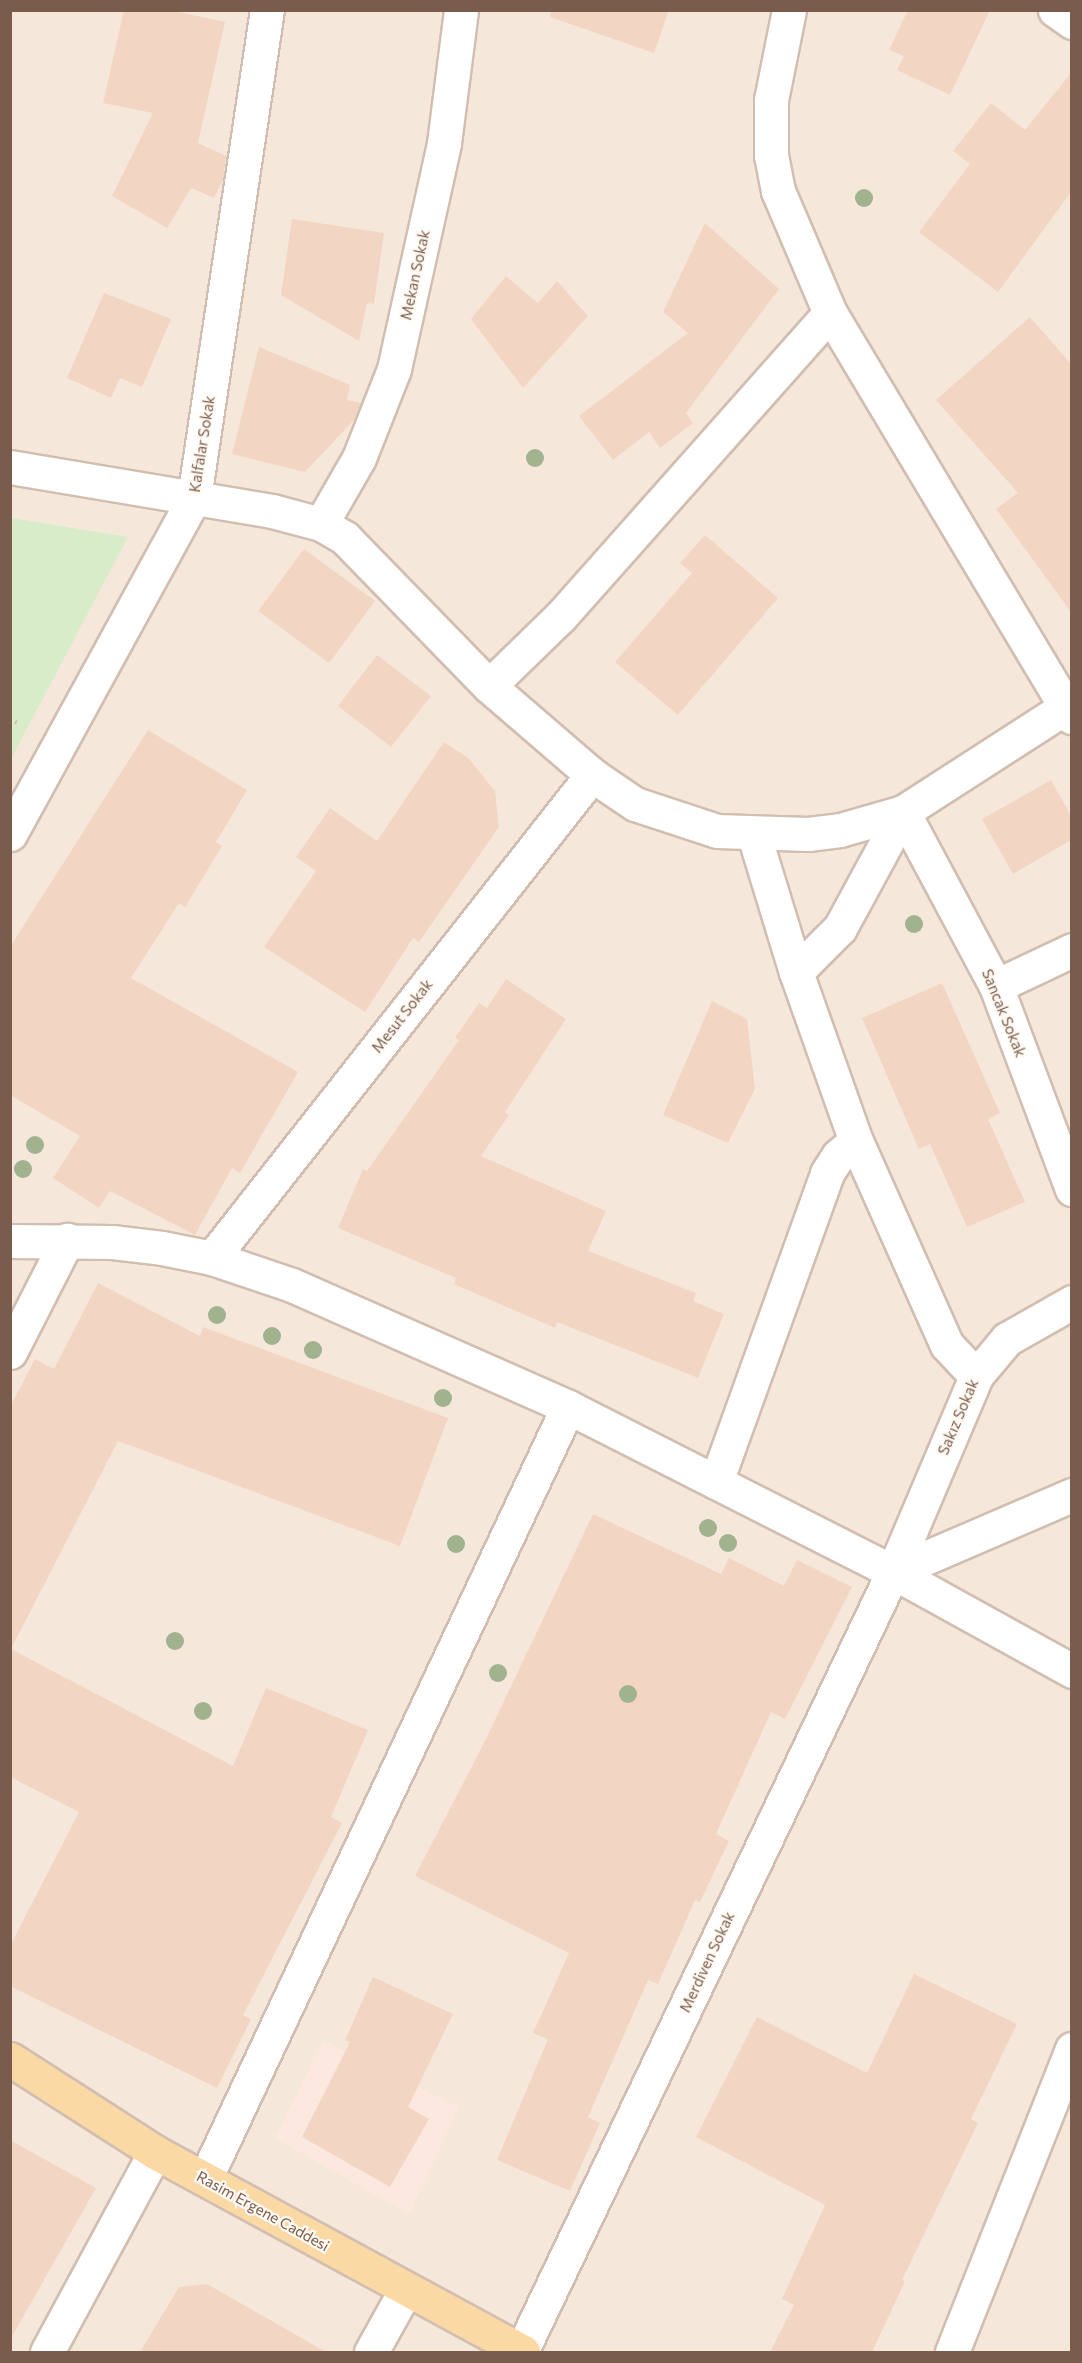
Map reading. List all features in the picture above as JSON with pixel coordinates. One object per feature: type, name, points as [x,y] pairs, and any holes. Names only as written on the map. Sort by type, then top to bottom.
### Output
[{"type":"main road","name":"Rasim Ergene Caddesi","points":[[10,2059],[155,2152],[522,2352]]},
{"type":"street","name":"Kalfalar Sokak","points":[[10,834],[194,498],[267,10]]},
{"type":"street","name":"Mekan Sokak","points":[[321,524],[359,458],[394,369],[444,143],[461,10]]},
{"type":"street","points":[[10,467],[194,498],[321,524],[345,538],[489,686],[592,775],[657,813],[717,831],[754,835],[840,830],[903,812],[1069,709],[830,312],[778,191],[771,155],[771,100],[789,10]]},
{"type":"street","points":[[1055,10],[1071,22]]},
{"type":"street","points":[[489,686],[561,616],[830,312]]},
{"type":"street","name":"Mesut Sokak","points":[[212,1258],[592,775]]},
{"type":"street","points":[[796,972],[840,928],[903,812]]},
{"type":"street","name":"Sancak Sokak","points":[[903,812],[996,986],[1071,1189]]},
{"type":"street","points":[[754,835],[796,972],[856,1141],[947,1345],[976,1376]]},
{"type":"street","points":[[996,986],[1071,950]]},
{"type":"street","points":[[716,1482],[827,1173],[838,1156],[856,1141]]},
{"type":"street","points":[[10,1352],[67,1240]]},
{"type":"street","points":[[10,1241],[67,1240],[162,1248],[212,1258],[292,1285],[568,1407],[893,1572],[1071,1671]]},
{"type":"street","name":"Sakız Sokak","points":[[893,1572],[976,1376],[1007,1339],[1071,1302]]},
{"type":"street","points":[[205,2180],[568,1407]]},
{"type":"street","points":[[893,1572],[1071,1495]]},
{"type":"street","name":"Merdiven Sokak","points":[[522,2352],[893,1572]]},
{"type":"street","points":[[952,2352],[1071,2049]]},
{"type":"street","points":[[47,2352],[155,2152]]},
{"type":"street","points":[[371,2352],[406,2289]]},
{"type":"shaded area","points":[[11,11],[1071,11],[1071,2352],[11,2352]]},
{"type":"shaded area","points":[[323,2040],[459,2107],[409,2214],[275,2138]]},
{"type":"green space","points":[[11,518],[128,537],[11,759]]},
{"type":"building","points":[[124,10],[169,10],[225,22],[198,143],[226,156],[223,180],[214,198],[191,188],[167,228],[112,196],[153,113],[103,103]]},
{"type":"building","points":[[551,10],[669,10],[654,53],[550,17]]},
{"type":"building","points":[[908,10],[990,10],[950,95],[897,70],[904,56],[889,50]]},
{"type":"building","points":[[1071,73],[1071,192],[998,292],[919,232],[970,164],[953,151],[991,103],[1025,130]]},
{"type":"building","points":[[292,219],[384,233],[374,304],[367,303],[359,341],[281,295]]},
{"type":"building","points":[[705,223],[779,289],[686,413],[693,423],[660,448],[649,432],[613,460],[579,416],[688,333],[663,312]]},
{"type":"building","points":[[506,276],[538,303],[557,281],[588,316],[523,388],[471,319]]},
{"type":"building","points":[[104,293],[171,319],[142,387],[120,378],[111,398],[67,378]]},
{"type":"building","points":[[1030,317],[1071,364],[1071,612],[996,509],[1018,493],[936,400]]},
{"type":"building","points":[[259,347],[350,385],[347,400],[361,403],[353,421],[305,472],[232,454]]},
{"type":"building","points":[[705,535],[778,598],[678,715],[615,662],[692,573],[680,563]]},
{"type":"building","points":[[304,549],[375,601],[329,663],[258,611]]},
{"type":"building","points":[[377,655],[431,696],[391,747],[338,706]]},
{"type":"building","points":[[148,730],[247,790],[216,842],[222,846],[185,907],[179,903],[131,978],[298,1072],[240,1173],[232,1168],[195,1235],[110,1191],[99,1208],[53,1178],[80,1136],[10,1095],[10,947]]},
{"type":"building","points":[[444,742],[468,758],[495,791],[499,827],[419,942],[413,938],[365,1012],[264,947],[316,871],[296,857],[330,808],[377,841]]},
{"type":"building","points":[[1051,780],[1071,816],[1071,840],[1013,874],[982,819]]},
{"type":"building","points":[[506,979],[566,1019],[505,1112],[509,1115],[481,1156],[606,1211],[588,1251],[696,1293],[693,1301],[724,1314],[698,1378],[557,1322],[555,1328],[454,1284],[456,1278],[338,1228],[363,1169],[367,1171],[459,1040],[455,1038],[479,1003],[487,1008]]},
{"type":"building","points":[[942,983],[1000,1113],[988,1119],[1025,1202],[967,1227],[930,1144],[919,1149],[862,1018]]},
{"type":"building","points":[[712,1001],[747,1019],[755,1089],[728,1143],[663,1115]]},
{"type":"building","points":[[98,1283],[200,1336],[203,1327],[448,1418],[400,1546],[118,1441],[11,1649],[233,1766],[266,1688],[368,1730],[331,1817],[342,1823],[243,2015],[251,2019],[217,2088],[10,1986],[10,1946],[79,1812],[10,1777],[10,1407],[35,1359],[54,1369]]},
{"type":"building","points":[[593,1514],[721,1574],[729,1558],[784,1586],[797,1560],[852,1587],[785,1719],[771,1712],[716,1834],[729,1841],[700,1902],[695,1900],[658,1984],[648,1980],[588,2117],[600,2123],[570,2191],[497,2160],[548,2039],[533,2033],[569,1953],[415,1876],[483,1745]]},
{"type":"building","points":[[914,1974],[1017,2024],[971,2119],[978,2123],[902,2280],[905,2281],[872,2352],[770,2352],[794,2305],[782,2299],[825,2205],[696,2137],[757,2017],[867,2073]]},
{"type":"building","points":[[373,1977],[453,2014],[408,2107],[429,2119],[390,2187],[302,2137],[350,2042],[345,2040]]},
{"type":"building","points":[[10,2140],[96,2188],[10,2340]]},
{"type":"building","points":[[207,2284],[326,2352],[140,2352],[179,2287]]}]
